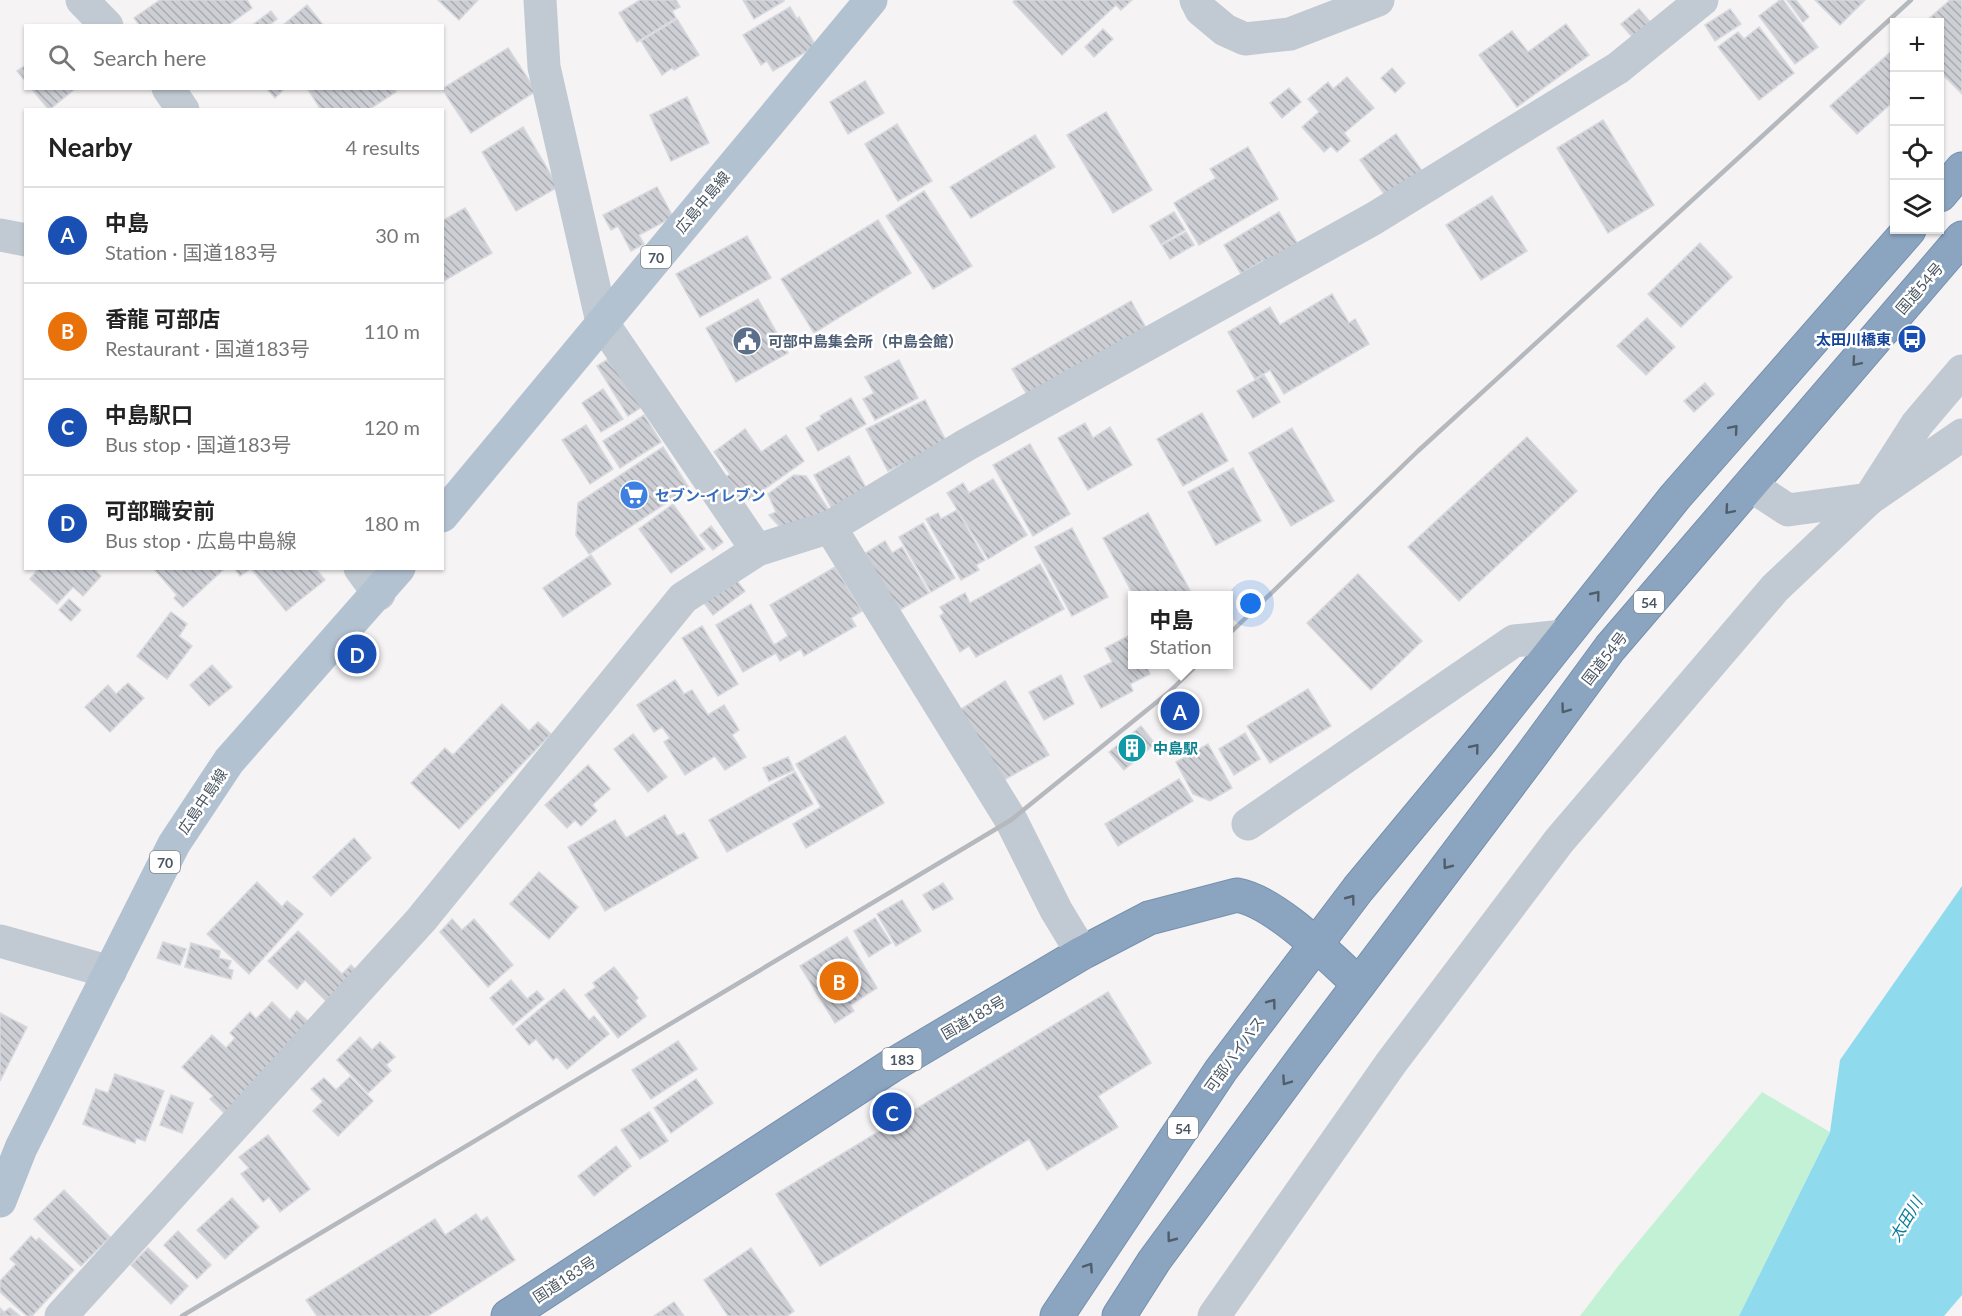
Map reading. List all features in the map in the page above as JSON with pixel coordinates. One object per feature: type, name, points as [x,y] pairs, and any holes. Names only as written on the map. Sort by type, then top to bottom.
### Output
[{"type":"highway","points":[[1944,190],[1962,169]]},
{"type":"highway","name":"54","points":[[1316,945],[1675,496],[1905,234]]},
{"type":"highway","name":"国道54号","points":[[1359,984],[1610,648],[1962,238]]},
{"type":"highway","name":"国道183号","points":[[508,1316],[891,1066],[1082,953],[1149,918],[1237,895],[1245,897],[1278,915],[1316,945],[1359,984]]},
{"type":"highway","name":"可部バイパス","points":[[1057,1316],[1221,1070],[1316,945]]},
{"type":"highway","name":"54","points":[[1119,1316],[1154,1261],[1359,984]]},
{"type":"main road","name":"広島中島線","points":[[444,514],[871,0]]},
{"type":"main road","name":"広島中島線","points":[[0,1201],[21,1148],[174,844],[229,761],[370,581],[395,570]]},
{"type":"street","points":[[82,0],[104,24]]},
{"type":"street","points":[[540,0],[544,67],[602,322],[757,550]]},
{"type":"street","points":[[1196,0],[1201,10],[1225,30],[1245,39],[1290,34],[1378,0]]},
{"type":"street","points":[[1290,34],[1327,0]]},
{"type":"street","points":[[61,1316],[421,920],[683,598],[757,550],[830,527],[966,446],[1372,219],[1618,68],[1702,0]]},
{"type":"street","points":[[169,90],[182,108]]},
{"type":"street","points":[[0,235],[24,240]]},
{"type":"street","points":[[1750,485],[1788,510],[1869,499],[1917,424],[1962,371]]},
{"type":"street","points":[[1214,1316],[1391,1063],[1559,841],[1775,588],[1869,499],[1962,435]]},
{"type":"street","points":[[830,527],[1011,820],[1056,910],[1082,953]]},
{"type":"street","points":[[1248,824],[1514,641],[1563,636]]},
{"type":"street","points":[[0,941],[110,972]]},
{"type":"green space","points":[[1762,1092],[1830,1132],[1739,1316],[1580,1316],[1619,1265]]},
{"type":"water","name":"太田川","points":[[1962,886],[1962,1295],[1944,1316],[1739,1316],[1830,1132],[1840,1060]]},
{"type":"building","points":[[160,0],[247,0],[252,8],[230,24],[138,24],[134,18]]},
{"type":"building","points":[[438,0],[478,0],[459,20]]},
{"type":"building","points":[[640,0],[676,0],[680,7],[672,11],[676,18],[637,42],[619,13]]},
{"type":"building","points":[[743,0],[784,0],[784,1],[754,19]]},
{"type":"building","points":[[1015,0],[1132,0],[1121,10],[1116,5],[1062,55],[1013,2]]},
{"type":"building","points":[[1783,0],[1818,47],[1795,64],[1759,16]]},
{"type":"building","points":[[1787,0],[1796,0],[1809,17],[1803,22]]},
{"type":"building","points":[[1815,0],[1865,0],[1840,25]]},
{"type":"building","points":[[1950,0],[1962,0],[1962,94],[1944,76],[1944,18],[1930,18]]},
{"type":"building","points":[[307,5],[322,24],[284,24]]},
{"type":"building","points":[[790,7],[797,19],[799,17],[816,46],[773,71],[767,61],[761,65],[743,35]]},
{"type":"building","points":[[1639,9],[1657,30],[1639,45],[1621,24]]},
{"type":"building","points":[[1730,9],[1741,24],[1715,41],[1705,25]]},
{"type":"building","points":[[271,11],[277,19],[271,24],[254,24]]},
{"type":"building","points":[[677,19],[699,55],[662,75],[641,41]]},
{"type":"building","points":[[1566,24],[1589,55],[1517,107],[1479,55],[1512,31],[1528,52]]},
{"type":"building","points":[[1759,27],[1794,73],[1759,100],[1718,47],[1738,32],[1744,39]]},
{"type":"building","points":[[1103,29],[1113,39],[1094,57],[1085,47]]},
{"type":"building","points":[[508,48],[536,91],[471,133],[443,90]]},
{"type":"building","points":[[1890,53],[1890,105],[1857,134],[1830,106]]},
{"type":"building","points":[[24,66],[24,80],[17,71]]},
{"type":"building","points":[[1392,68],[1405,83],[1395,93],[1381,78]]},
{"type":"building","points":[[1347,77],[1374,108],[1344,133],[1350,141],[1337,152],[1331,146],[1324,152],[1302,127],[1319,112],[1308,99],[1328,82],[1333,89]]},
{"type":"building","points":[[865,81],[884,113],[848,134],[830,102]]},
{"type":"building","points":[[1289,88],[1301,102],[1282,118],[1270,103]]},
{"type":"building","points":[[33,90],[74,90],[51,108],[47,108]]},
{"type":"building","points":[[268,90],[283,90],[275,98]]},
{"type":"building","points":[[308,90],[395,90],[396,92],[371,108],[320,108]]},
{"type":"building","points":[[687,97],[709,143],[671,161],[650,115]]},
{"type":"building","points":[[1106,112],[1152,190],[1113,213],[1067,135]]},
{"type":"building","points":[[1603,120],[1654,205],[1608,233],[1557,148]]},
{"type":"building","points":[[897,124],[932,181],[898,201],[865,144]]},
{"type":"building","points":[[523,127],[558,187],[516,211],[482,152]]},
{"type":"building","points":[[1396,134],[1425,175],[1389,201],[1360,160]]},
{"type":"building","points":[[1035,135],[1055,167],[971,218],[950,187]]},
{"type":"building","points":[[1248,147],[1278,199],[1199,245],[1174,203],[1216,178],[1210,169]]},
{"type":"building","points":[[657,187],[673,217],[639,235],[644,244],[631,251],[618,226],[611,230],[603,215]]},
{"type":"building","points":[[924,191],[972,266],[933,289],[886,216]]},
{"type":"building","points":[[1492,196],[1527,251],[1481,280],[1446,225]]},
{"type":"building","points":[[465,208],[492,253],[444,281],[444,220]]},
{"type":"building","points":[[1174,212],[1185,230],[1161,244],[1150,226]]},
{"type":"building","points":[[1279,212],[1300,248],[1266,268],[1262,261],[1241,274],[1224,245]]},
{"type":"building","points":[[878,220],[911,273],[814,333],[781,279]]},
{"type":"building","points":[[1186,232],[1194,245],[1170,259],[1162,245]]},
{"type":"building","points":[[747,236],[771,278],[700,317],[676,274]]},
{"type":"building","points":[[1700,243],[1732,277],[1681,327],[1648,294]]},
{"type":"building","points":[[1332,294],[1349,323],[1355,319],[1369,344],[1284,394],[1270,370],[1255,379],[1228,332],[1270,307],[1280,325]]},
{"type":"building","name":"可部中島集会所（中島会館）","points":[[758,299],[788,353],[736,382],[706,328]]},
{"type":"building","points":[[1131,301],[1151,337],[1033,405],[1012,369]]},
{"type":"building","points":[[1647,318],[1675,347],[1646,375],[1617,346]]},
{"type":"building","points":[[618,353],[649,402],[628,416],[597,366]]},
{"type":"building","points":[[899,360],[918,398],[875,420],[863,399],[874,393],[865,377]]},
{"type":"building","points":[[1264,375],[1280,402],[1253,418],[1237,391]]},
{"type":"building","points":[[1705,383],[1714,394],[1694,412],[1684,401]]},
{"type":"building","points":[[603,389],[623,419],[601,432],[582,403]]},
{"type":"building","points":[[851,398],[866,424],[818,451],[806,428],[822,419],[820,416]]},
{"type":"building","points":[[925,400],[947,443],[888,471],[866,429]]},
{"type":"building","points":[[1202,413],[1228,461],[1183,486],[1157,439]]},
{"type":"building","points":[[644,415],[661,442],[620,468],[603,441]]},
{"type":"building","points":[[1085,423],[1093,438],[1110,427],[1132,465],[1088,490],[1058,438]]},
{"type":"building","points":[[586,425],[613,469],[590,484],[562,440]]},
{"type":"building","points":[[1292,428],[1334,501],[1291,526],[1249,453]]},
{"type":"building","points":[[745,429],[761,452],[786,435],[804,461],[749,500],[742,491],[738,495],[726,477],[730,474],[714,452]]},
{"type":"building","points":[[1527,437],[1577,491],[1459,601],[1408,547]]},
{"type":"building","points":[[1030,444],[1070,514],[1033,536],[993,465]]},
{"type":"building","name":"セブン-イレブン","points":[[663,447],[689,488],[589,554],[576,535],[578,503]]},
{"type":"building","points":[[849,456],[867,490],[834,513],[814,475]]},
{"type":"building","points":[[1233,468],[1261,521],[1216,545],[1188,492]]},
{"type":"building","points":[[794,475],[806,476],[829,510],[796,526],[779,526],[769,515],[776,512],[768,494]]},
{"type":"building","points":[[993,479],[1027,535],[988,559],[947,493],[963,483],[969,493]]},
{"type":"building","points":[[673,504],[705,549],[671,573],[639,529]]},
{"type":"building","points":[[957,510],[985,560],[976,565],[979,570],[961,580],[926,519],[938,513],[941,519]]},
{"type":"building","points":[[1148,513],[1190,591],[1131,591],[1103,538]]},
{"type":"building","points":[[923,523],[955,578],[931,592],[899,537]]},
{"type":"building","points":[[711,526],[723,542],[713,550],[700,535]]},
{"type":"building","points":[[1072,528],[1108,597],[1072,616],[1035,547]]},
{"type":"building","points":[[885,541],[892,553],[902,547],[929,593],[898,611],[864,554]]},
{"type":"building","points":[[591,555],[611,584],[563,617],[543,588]]},
{"type":"building","points":[[1040,564],[1064,609],[976,657],[969,646],[960,652],[940,616],[944,613],[940,607],[965,593],[970,603]]},
{"type":"building","points":[[835,567],[862,611],[851,618],[856,626],[804,656],[801,649],[780,661],[776,653],[743,672],[716,625],[751,604],[774,645],[788,636],[770,605]]},
{"type":"building","points":[[37,570],[95,570],[101,576],[83,596],[73,587],[57,604],[30,579]]},
{"type":"building","points":[[155,570],[223,570],[183,607],[174,598],[177,595]]},
{"type":"building","points":[[236,570],[249,570],[240,576]]},
{"type":"building","points":[[252,570],[317,570],[325,580],[286,611]]},
{"type":"building","points":[[1358,574],[1422,641],[1371,690],[1307,623]]},
{"type":"building","points":[[732,575],[745,591],[713,615],[701,599]]},
{"type":"building","points":[[69,599],[81,610],[71,621],[59,610]]},
{"type":"building","points":[[171,612],[187,624],[179,636],[192,646],[167,679],[137,656]]},
{"type":"building","points":[[702,626],[738,684],[718,696],[682,638]]},
{"type":"building","points":[[1128,636],[1128,669],[1148,669],[1150,674],[1130,684],[1133,691],[1101,708],[1084,676],[1112,662],[1105,648]]},
{"type":"building","points":[[212,665],[232,687],[209,706],[190,685]]},
{"type":"building","points":[[1061,675],[1074,704],[1044,720],[1029,692]]},
{"type":"building","points":[[675,680],[684,694],[692,690],[708,715],[724,705],[739,730],[732,735],[746,757],[725,770],[715,756],[685,775],[664,742],[670,738],[662,727],[654,732],[637,705]]},
{"type":"building","points":[[1005,681],[1049,755],[1002,781],[958,711]]},
{"type":"building","points":[[128,683],[144,698],[110,732],[85,707],[108,685],[116,694]]},
{"type":"building","points":[[1308,689],[1331,726],[1270,763],[1247,726]]},
{"type":"building","points":[[502,704],[529,731],[538,722],[551,734],[459,829],[411,783],[445,748],[453,755]]},
{"type":"building","name":"中島駅","points":[[1141,726],[1155,744],[1124,770],[1109,752]]},
{"type":"building","points":[[1245,733],[1260,759],[1234,775],[1219,749]]},
{"type":"building","points":[[633,734],[667,777],[648,792],[614,749]]},
{"type":"building","points":[[845,736],[884,803],[806,848],[793,824],[821,807],[796,764]]},
{"type":"building","points":[[1208,744],[1232,788],[1210,801],[1193,794],[1176,762]]},
{"type":"building","points":[[788,757],[794,770],[769,781],[763,768]]},
{"type":"building","points":[[588,765],[610,789],[592,805],[597,811],[581,826],[575,820],[567,828],[545,805]]},
{"type":"building","points":[[795,772],[813,804],[727,852],[709,820]]},
{"type":"building","points":[[1179,779],[1193,801],[1118,846],[1105,824]]},
{"type":"building","points":[[665,815],[677,836],[684,833],[698,858],[605,911],[568,847],[615,820],[626,838]]},
{"type":"building","points":[[354,838],[371,858],[331,896],[313,877]]},
{"type":"building","points":[[539,872],[578,907],[549,939],[510,904]]},
{"type":"building","points":[[257,882],[282,907],[287,901],[303,914],[249,974],[207,934]]},
{"type":"building","points":[[943,883],[953,899],[933,910],[923,895]]},
{"type":"building","points":[[902,900],[921,931],[896,946],[877,914]]},
{"type":"building","points":[[875,918],[891,943],[869,957],[854,931]]},
{"type":"building","points":[[452,919],[462,930],[474,919],[513,965],[488,987],[440,932]]},
{"type":"building","points":[[298,931],[342,974],[351,965],[356,970],[326,1001],[305,980],[297,989],[268,961]]},
{"type":"building","points":[[847,937],[877,988],[850,1005],[854,1011],[835,1023],[800,966]]},
{"type":"building","points":[[163,942],[186,949],[180,965],[157,958]]},
{"type":"building","points":[[191,943],[220,951],[219,958],[231,961],[228,969],[233,970],[231,979],[185,967]]},
{"type":"building","points":[[614,967],[638,998],[635,1001],[646,1016],[618,1038],[585,995],[596,987],[593,983]]},
{"type":"building","points":[[511,980],[527,999],[537,991],[544,999],[513,1025],[490,998]]},
{"type":"building","points":[[564,989],[589,1020],[594,1016],[609,1034],[567,1069],[557,1057],[553,1060],[536,1039],[529,1045],[516,1029]]},
{"type":"building","points":[[1108,992],[1151,1063],[1098,1096],[1118,1127],[1047,1170],[1029,1139],[820,1266],[776,1194]]},
{"type":"building","points":[[272,1002],[290,1020],[297,1011],[312,1025],[227,1116],[210,1099],[213,1096],[182,1067],[212,1035],[226,1048],[235,1038],[230,1033],[250,1012],[256,1019]]},
{"type":"building","points":[[0,1013],[27,1027],[0,1081]]},
{"type":"building","points":[[360,1037],[372,1050],[380,1042],[395,1057],[386,1065],[391,1071],[368,1093],[337,1060]]},
{"type":"building","points":[[678,1041],[697,1069],[651,1099],[632,1070]]},
{"type":"building","points":[[115,1074],[164,1091],[145,1141],[136,1138],[135,1143],[83,1124],[96,1089],[108,1093]]},
{"type":"building","points":[[350,1077],[373,1101],[338,1136],[313,1111],[323,1101],[311,1089],[324,1078],[336,1090]]},
{"type":"building","points":[[696,1079],[713,1103],[671,1133],[654,1108]]},
{"type":"building","points":[[171,1095],[193,1103],[182,1133],[160,1125]]},
{"type":"building","points":[[649,1112],[668,1141],[640,1159],[621,1130]]},
{"type":"building","points":[[268,1135],[310,1189],[280,1212],[269,1197],[263,1202],[241,1174],[249,1168],[239,1157]]},
{"type":"building","points":[[616,1146],[631,1166],[594,1196],[578,1176]]},
{"type":"building","points":[[64,1190],[110,1237],[81,1266],[34,1219]]},
{"type":"building","points":[[232,1198],[259,1227],[225,1259],[197,1230]]},
{"type":"building","points":[[476,1214],[481,1221],[487,1217],[515,1260],[428,1316],[317,1316],[306,1300],[435,1219],[445,1235]]},
{"type":"building","points":[[178,1231],[211,1265],[197,1279],[164,1245]]},
{"type":"building","points":[[31,1236],[36,1241],[39,1238],[74,1270],[32,1316],[27,1316],[0,1292],[0,1281],[16,1264],[10,1259]]},
{"type":"building","points":[[148,1248],[188,1286],[171,1304],[131,1265]]},
{"type":"building","points":[[751,1248],[794,1311],[787,1316],[728,1316],[704,1280]]},
{"type":"building","points":[[674,1302],[684,1316],[654,1316]]},
{"type":"building","points":[[0,1308],[4,1312],[10,1308],[20,1316],[0,1316]]},
{"type":"railway","points":[[1233,630],[1418,451],[1911,0]]},
{"type":"railway","points":[[182,1316],[1011,820],[1168,693],[1193,669]]},
{"type":"place","name":"太田川橋東","points":[[1912,339]]},
{"type":"place","name":"可部中島集会所（中島会館）","points":[[747,341]]},
{"type":"place","name":"セブン-イレブン","points":[[634,495]]},
{"type":"place","name":"可部職安前","points":[[357,654]]},
{"type":"place","name":"中島","points":[[1180,711]]},
{"type":"place","name":"中島駅","points":[[1132,748]]},
{"type":"place","name":"香龍 可部店","points":[[839,981]]},
{"type":"place","name":"中島駅口","points":[[892,1112]]}]
